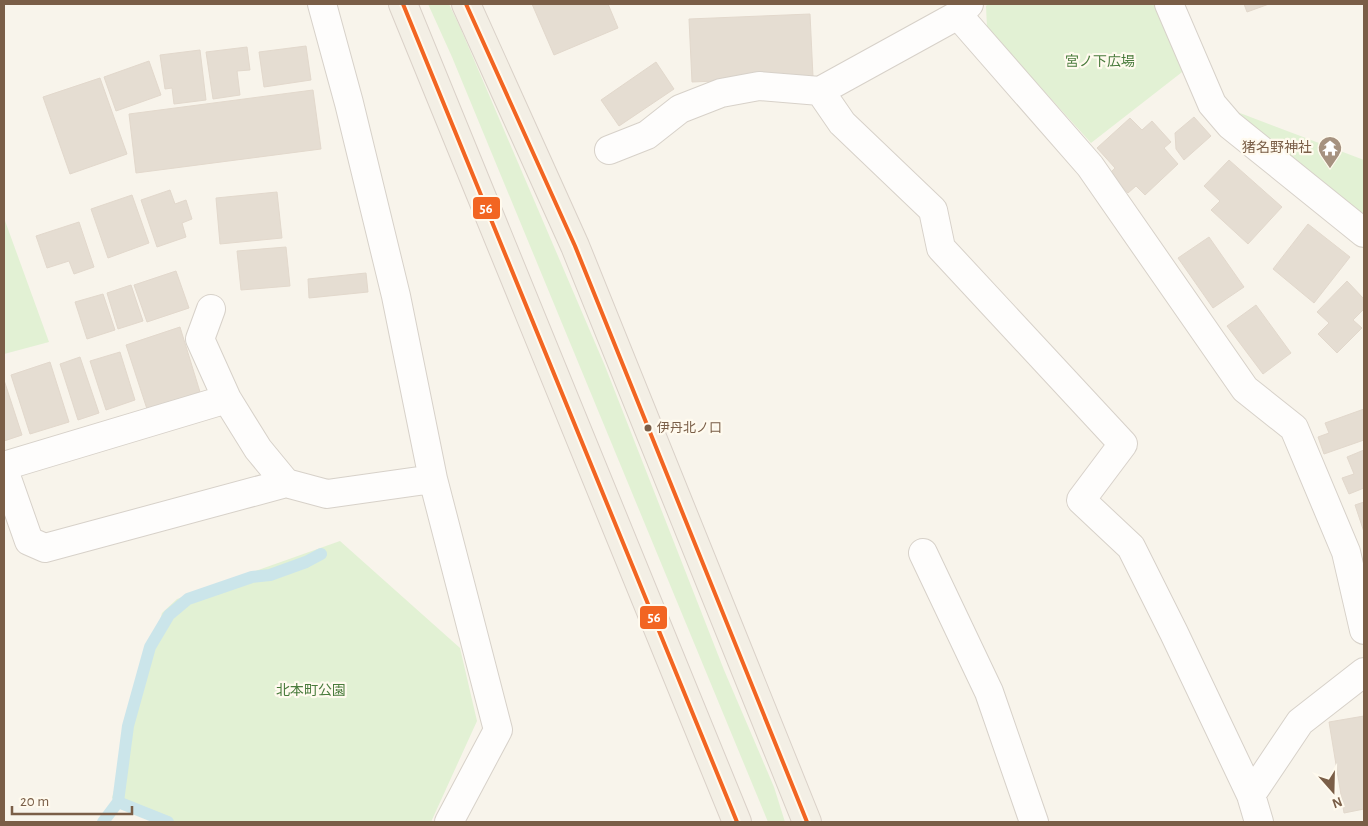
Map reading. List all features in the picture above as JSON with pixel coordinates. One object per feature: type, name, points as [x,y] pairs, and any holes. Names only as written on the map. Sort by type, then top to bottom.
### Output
[{"type":"main road","points":[[403,4],[736,822]]},
{"type":"main road","points":[[466,4],[574,246],[807,822]]},
{"type":"street","points":[[322,4],[349,103],[393,287],[433,479],[498,730],[450,822]]},
{"type":"street","points":[[1169,4],[1212,104],[1230,126],[1364,233]]},
{"type":"street","points":[[609,150],[647,135],[680,109],[722,93],[759,86],[820,91],[963,9],[1090,166],[1245,389],[1294,428],[1346,552],[1364,630]]},
{"type":"street","points":[[820,91],[842,123],[932,210],[941,248],[1123,444],[1073,493],[1131,547],[1174,632],[1251,795],[1260,822]]},
{"type":"street","points":[[211,310],[200,339],[227,399],[258,449],[286,483]]},
{"type":"street","points":[[227,399],[4,468],[29,541],[45,548],[286,483],[327,494],[433,479]]},
{"type":"street","points":[[923,553],[1000,688],[1034,822]]},
{"type":"street","points":[[1251,795],[1300,722],[1364,672]]},
{"type":"green space","points":[[428,4],[449,4],[460,27],[605,366],[724,670],[774,787],[785,822],[768,822],[452,57]]},
{"type":"green space","name":"宮ノ下広場","points":[[988,4],[1159,4],[1186,69],[1091,143],[987,28],[986,6]]},
{"type":"green space","points":[[1232,110],[1364,160],[1364,225]]},
{"type":"green space","points":[[4,218],[49,342],[4,354]]},
{"type":"green space","name":"北本町公園","points":[[340,541],[460,648],[477,721],[431,822],[176,822],[112,798],[162,613],[177,599]]},
{"type":"building","points":[[532,4],[608,4],[618,28],[554,55]]},
{"type":"building","points":[[1244,4],[1269,4],[1247,12]]},
{"type":"building","points":[[810,14],[813,77],[692,82],[689,19]]},
{"type":"building","points":[[306,46],[311,80],[264,87],[259,52]]},
{"type":"building","points":[[247,47],[250,70],[237,71],[240,95],[213,99],[206,52]]},
{"type":"building","points":[[200,50],[206,100],[174,104],[172,88],[165,89],[160,55]]},
{"type":"building","points":[[149,61],[161,95],[116,111],[104,77]]},
{"type":"building","points":[[656,62],[674,89],[619,126],[601,100]]},
{"type":"building","points":[[100,78],[127,154],[70,174],[43,97]]},
{"type":"building","points":[[313,90],[321,149],[136,173],[129,114]]},
{"type":"building","points":[[1194,117],[1211,136],[1184,160],[1176,149],[1175,133]]},
{"type":"building","points":[[1130,118],[1142,130],[1152,121],[1171,142],[1164,148],[1178,164],[1145,195],[1136,186],[1128,193],[1110,173],[1115,168],[1097,148]]},
{"type":"building","points":[[1229,160],[1282,207],[1248,244],[1211,210],[1220,201],[1204,186]]},
{"type":"building","points":[[170,190],[175,204],[186,200],[192,219],[182,223],[186,237],[157,247],[141,200]]},
{"type":"building","points":[[277,192],[282,238],[220,244],[216,198]]},
{"type":"building","points":[[132,195],[149,243],[108,258],[91,209]]},
{"type":"building","points":[[79,222],[94,267],[74,274],[69,261],[47,268],[36,236]]},
{"type":"building","points":[[1308,224],[1350,257],[1314,303],[1273,269]]},
{"type":"building","points":[[1209,237],[1244,287],[1213,308],[1178,258]]},
{"type":"building","points":[[286,247],[290,286],[241,290],[237,251]]},
{"type":"building","points":[[176,271],[189,308],[147,322],[134,285]]},
{"type":"building","points":[[366,273],[368,292],[309,298],[308,279]]},
{"type":"building","points":[[1347,281],[1364,299],[1364,309],[1353,320],[1362,328],[1337,353],[1318,334],[1329,323],[1317,312]]},
{"type":"building","points":[[131,285],[143,321],[118,329],[107,293]]},
{"type":"building","points":[[103,294],[115,330],[87,339],[75,302]]},
{"type":"building","points":[[1256,305],[1291,353],[1263,374],[1227,326]]},
{"type":"building","points":[[180,327],[200,392],[147,409],[126,345]]},
{"type":"building","points":[[120,352],[135,400],[106,410],[90,361]]},
{"type":"building","points":[[80,357],[99,413],[78,420],[60,364]]},
{"type":"building","points":[[50,362],[69,422],[30,434],[11,375]]},
{"type":"building","points":[[4,380],[22,435],[4,441]]},
{"type":"building","points":[[1364,409],[1364,440],[1324,454],[1318,437],[1329,433],[1325,423]]},
{"type":"building","points":[[1364,450],[1364,488],[1349,494],[1342,478],[1354,474],[1347,457]]},
{"type":"building","points":[[1364,502],[1364,532],[1355,505]]},
{"type":"building","points":[[1364,716],[1364,809],[1344,813],[1329,722]]},
{"type":"waterway","points":[[103,822],[118,802],[128,726],[150,647],[169,615],[188,599],[252,577],[270,575],[306,562],[321,554]]},
{"type":"waterway","points":[[118,802],[168,822]]},
{"type":"transit line","name":"56","points":[[403,4],[737,822]]},
{"type":"transit line","name":"56","points":[[466,4],[575,246],[807,822]]},
{"type":"place","name":"猪名野神社","points":[[1330,169]]},
{"type":"place","name":"伊丹北ノ口","points":[[648,428]]}]
